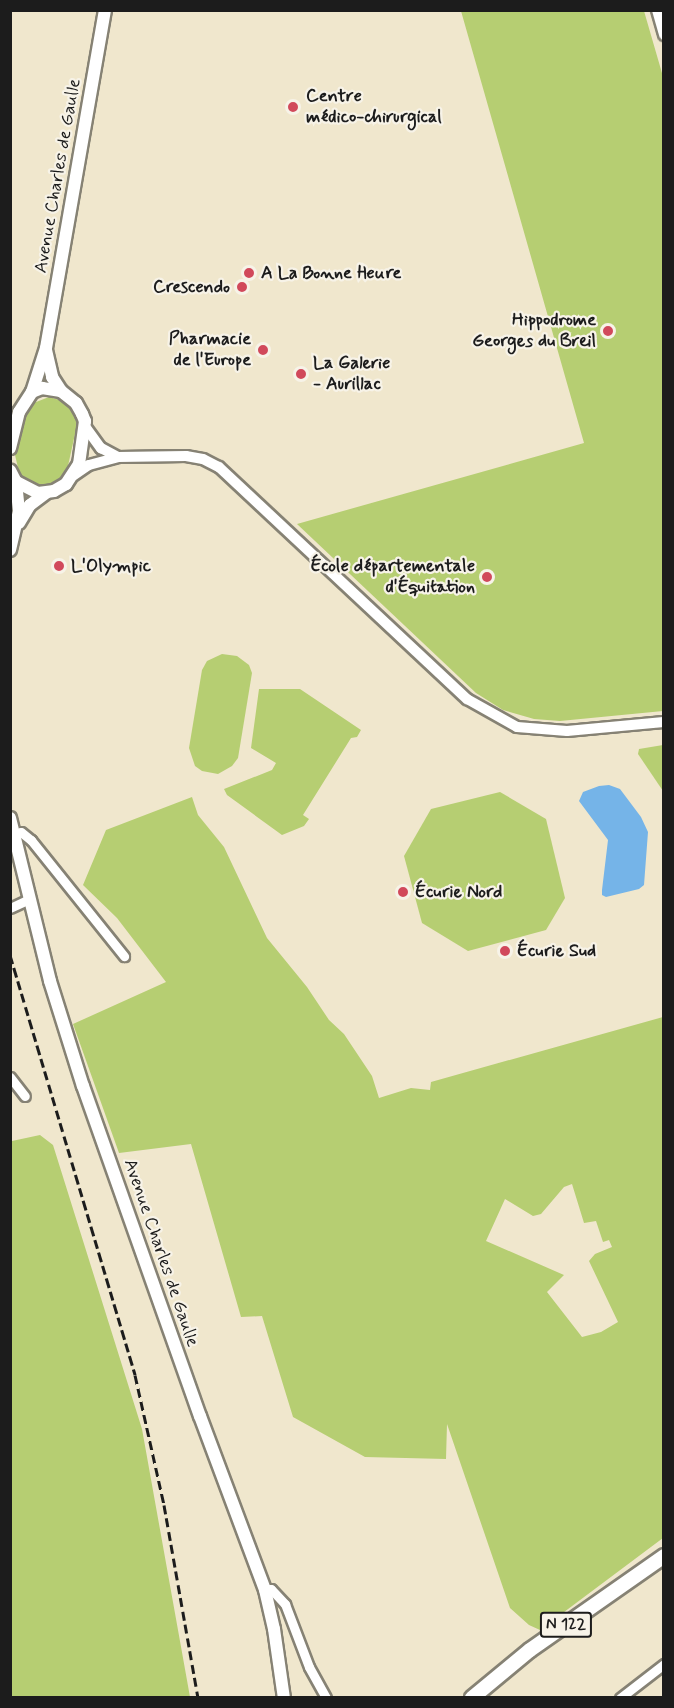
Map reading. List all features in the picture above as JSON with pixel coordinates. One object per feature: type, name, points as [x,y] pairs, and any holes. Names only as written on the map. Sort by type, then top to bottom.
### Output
[{"type":"main road","name":"Avenue Charles de Gaulle","points":[[10,448],[18,412],[32,392],[46,348],[105,10]]},
{"type":"main road","name":"Avenue Charles de Gaulle","points":[[46,348],[52,377],[61,391],[76,403],[84,425]]},
{"type":"main road","points":[[32,392],[42,388],[61,391]]},
{"type":"main road","points":[[10,550],[18,525],[30,505],[46,493],[66,484],[74,475],[79,464],[84,425]]},
{"type":"main road","points":[[13,477],[29,490],[46,493]]},
{"type":"main road","points":[[13,477],[19,502],[18,525]]},
{"type":"main road","name":"Avenue Charles de Gaulle","points":[[10,818],[50,981],[83,1086],[200,1416],[265,1590],[274,1629],[284,1698]]},
{"type":"main road","name":"N 122","points":[[472,1698],[530,1650],[663,1556]]},
{"type":"street","points":[[657,10],[663,34]]},
{"type":"street","points":[[84,425],[101,448],[118,457]]},
{"type":"street","points":[[74,475],[89,465],[118,457],[186,456],[203,459],[219,467],[467,699],[517,727],[567,730],[663,722]]},
{"type":"street","points":[[14,834],[21,832],[31,840],[124,956]]},
{"type":"street","points":[[13,907],[29,899]]},
{"type":"street","points":[[10,1077],[25,1096]]},
{"type":"street","points":[[265,1590],[271,1589],[285,1604],[309,1668],[326,1698]]},
{"type":"street","points":[[620,1698],[663,1664]]},
{"type":"green space","points":[[461,11],[644,11],[664,80],[663,711],[560,721],[534,719],[503,710],[476,693],[297,524],[584,443]]},
{"type":"green space","points":[[49,397],[67,402],[74,411],[77,425],[66,475],[53,485],[38,487],[23,479],[15,455],[23,415],[31,404]]},
{"type":"green space","points":[[222,654],[237,656],[249,665],[252,673],[238,758],[232,766],[218,774],[202,771],[195,766],[189,748],[202,670],[207,661]]},
{"type":"green space","points":[[259,689],[300,689],[361,730],[357,737],[351,738],[303,815],[309,819],[304,826],[282,835],[227,795],[224,789],[272,770],[276,763],[251,748]]},
{"type":"green space","points":[[664,745],[663,791],[638,754],[639,749]]},
{"type":"green space","points":[[500,792],[546,819],[565,898],[546,930],[468,951],[422,923],[404,856],[431,809]]},
{"type":"green space","points":[[192,797],[198,815],[224,847],[267,938],[307,987],[329,1020],[344,1034],[372,1076],[379,1098],[411,1088],[430,1090],[431,1082],[663,1017],[663,1538],[540,1630],[529,1625],[510,1608],[447,1424],[446,1459],[365,1457],[293,1417],[262,1316],[241,1317],[191,1144],[119,1153],[73,1024],[166,982],[117,918],[83,885],[106,830]],"holes":[[[572,1184],[584,1223],[596,1221],[603,1242],[609,1240],[612,1247],[595,1254],[589,1261],[618,1322],[601,1332],[582,1337],[547,1292],[564,1275],[486,1241],[505,1199],[533,1216],[541,1214],[564,1187]]]},
{"type":"green space","points":[[40,1135],[53,1145],[142,1429],[190,1697],[11,1697],[11,1136],[12,1141]]},
{"type":"water","points":[[609,785],[620,789],[641,817],[648,832],[644,885],[639,889],[606,897],[602,895],[602,890],[608,840],[579,801],[583,792]]},
{"type":"railway","points":[[10,955],[135,1375],[164,1505],[198,1698]]},
{"type":"place","name":"Centre médico-chirurgical","points":[[293,107]]},
{"type":"place","name":"A La Bonne Heure","points":[[249,273]]},
{"type":"place","name":"Crescendo","points":[[242,287]]},
{"type":"place","name":"Hippodrome Georges du Breil","points":[[608,331]]},
{"type":"place","name":"Pharmacie de l'Europe","points":[[263,350]]},
{"type":"place","name":"La Galerie - Aurillac","points":[[301,374]]},
{"type":"place","name":"L'Olympic","points":[[59,566]]},
{"type":"place","name":"École départementale d'Équitation","points":[[487,577]]},
{"type":"place","name":"Écurie Nord","points":[[403,892]]},
{"type":"place","name":"Écurie Sud","points":[[505,951]]}]
